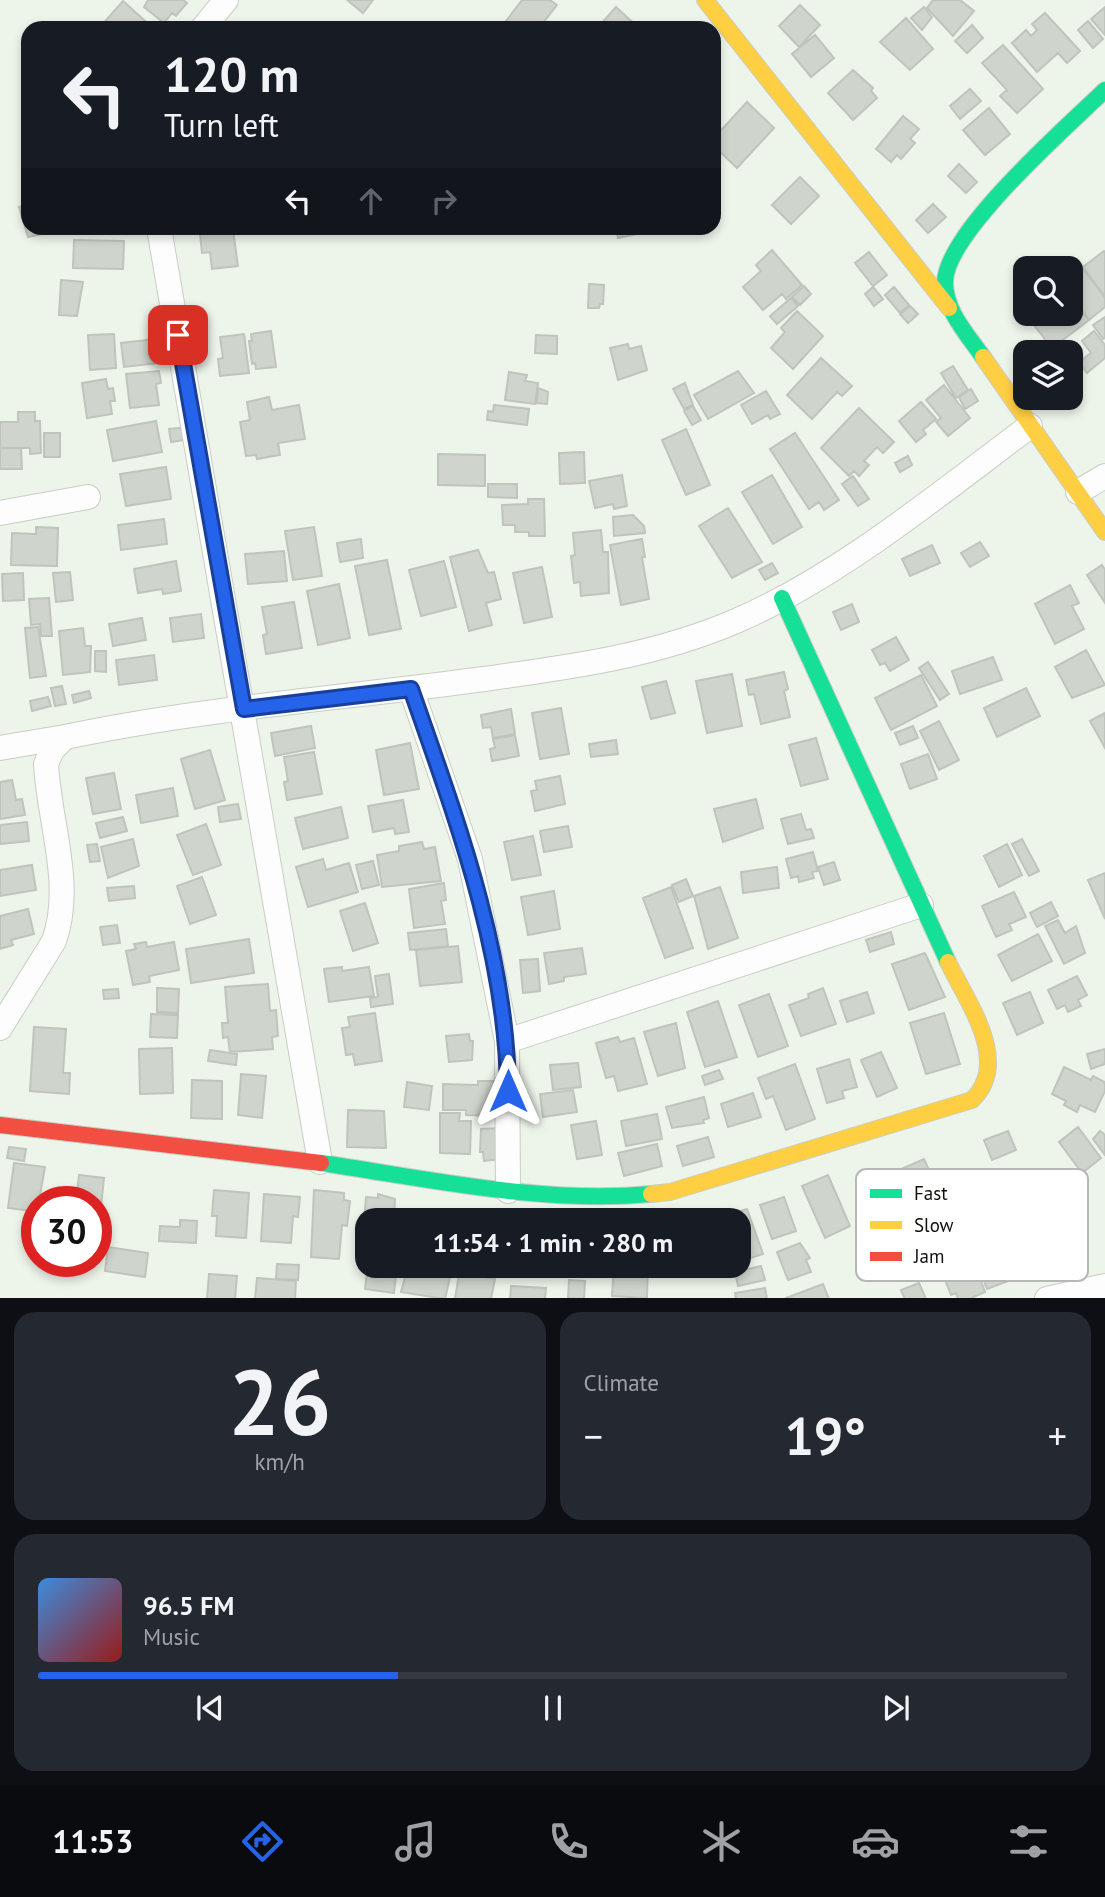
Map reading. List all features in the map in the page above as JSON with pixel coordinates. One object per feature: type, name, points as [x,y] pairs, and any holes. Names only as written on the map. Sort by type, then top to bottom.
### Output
[{"type":"street","points":[[208,21],[226,0]]},
{"type":"street","points":[[705,0],[948,308],[1105,532]]},
{"type":"street","points":[[948,308],[945,281],[951,257],[964,235],[1042,151],[1105,90]]},
{"type":"street","points":[[160,235],[320,1162]]},
{"type":"street","points":[[0,748],[244,709],[411,689],[619,659],[689,639],[737,621],[782,598],[909,515],[1030,426]]},
{"type":"street","points":[[1078,492],[1105,476]]},
{"type":"street","points":[[0,513],[88,497]]},
{"type":"street","points":[[0,1125],[320,1162],[508,1191],[575,1197],[632,1197],[670,1192],[972,1100],[985,1089],[990,1071],[990,1053],[782,598]]},
{"type":"street","points":[[411,689],[470,859],[507,1041],[508,1191]]},
{"type":"street","points":[[0,1028],[54,941],[60,925],[63,887],[46,764],[52,750],[65,737]]},
{"type":"street","points":[[507,1041],[922,905]]},
{"type":"street","points":[[1047,1298],[1105,1286]]},
{"type":"building","points":[[148,0],[183,0],[187,3],[176,16],[172,13],[166,21],[162,21],[144,7]]},
{"type":"building","points":[[347,0],[373,0],[363,13]]},
{"type":"building","points":[[522,0],[550,0],[557,5],[544,21],[506,21]]},
{"type":"building","points":[[933,0],[960,0],[974,11],[953,36],[927,8]]},
{"type":"building","points":[[123,1],[145,21],[105,21]]},
{"type":"building","points":[[800,5],[820,25],[799,47],[779,26]]},
{"type":"building","points":[[616,7],[631,21],[603,21]]},
{"type":"building","points":[[924,7],[932,17],[922,30],[911,18]]},
{"type":"building","points":[[1105,7],[1105,35],[1091,19]]},
{"type":"building","points":[[1045,13],[1080,51],[1067,63],[1058,53],[1037,72],[1012,43],[1026,30],[1031,36],[1037,30],[1032,24]]},
{"type":"building","points":[[906,18],[933,49],[910,70],[880,42]]},
{"type":"building","points":[[1088,21],[1103,39],[1093,48],[1078,30]]},
{"type":"building","points":[[972,25],[983,38],[967,53],[955,41]]},
{"type":"building","points":[[815,35],[834,58],[811,77],[792,54]]},
{"type":"building","points":[[1003,45],[1043,89],[1017,113],[1000,96],[1007,90],[982,63]]},
{"type":"building","points":[[853,70],[873,88],[871,91],[877,98],[853,120],[828,93]]},
{"type":"building","points":[[970,89],[981,101],[960,119],[950,106]]},
{"type":"building","points":[[747,102],[774,128],[737,168],[721,153],[721,130]]},
{"type":"building","points":[[989,108],[1010,134],[985,155],[963,130]]},
{"type":"building","points":[[903,116],[919,129],[910,139],[915,143],[901,159],[897,155],[891,162],[876,149]]},
{"type":"building","points":[[959,164],[977,182],[966,193],[948,176]]},
{"type":"building","points":[[800,177],[819,196],[791,224],[772,205]]},
{"type":"building","points":[[933,204],[946,217],[928,233],[916,220]]},
{"type":"building","points":[[200,235],[234,235],[238,266],[212,269],[210,252],[202,253]]},
{"type":"building","points":[[74,240],[124,241],[123,269],[73,268]]},
{"type":"building","points":[[772,250],[802,285],[786,299],[782,294],[763,310],[743,287],[761,271],[756,265]]},
{"type":"building","points":[[869,252],[887,275],[873,286],[855,263]]},
{"type":"building","points":[[1105,252],[1105,297],[1083,267]]},
{"type":"building","points":[[1083,269],[1105,298],[1105,307],[1089,320],[1083,312]]},
{"type":"building","points":[[61,280],[83,282],[77,316],[59,315]]},
{"type":"building","points":[[589,284],[604,285],[603,304],[600,304],[599,308],[588,308]]},
{"type":"building","points":[[804,286],[811,294],[800,305],[792,297]]},
{"type":"building","points":[[873,287],[883,299],[874,306],[865,294]]},
{"type":"building","points":[[894,287],[909,305],[900,313],[885,295]]},
{"type":"building","points":[[791,298],[798,306],[777,324],[770,316]]},
{"type":"building","points":[[910,306],[918,314],[908,323],[900,314]]},
{"type":"building","points":[[797,311],[823,336],[793,369],[771,348],[785,332],[781,328]]},
{"type":"building","points":[[1083,312],[1089,320],[1083,325]]},
{"type":"building","points":[[1105,317],[1105,338],[1103,339],[1093,325]]},
{"type":"building","points":[[1035,326],[1081,326],[1063,340],[1046,340]]},
{"type":"building","points":[[271,331],[276,367],[256,369],[255,363],[252,364],[249,341],[252,341],[251,334]]},
{"type":"building","points":[[1094,331],[1105,345],[1105,358],[1087,373],[1083,368],[1083,359],[1091,353],[1083,340]]},
{"type":"building","points":[[114,334],[116,368],[90,370],[88,335]]},
{"type":"building","points":[[244,334],[249,373],[220,376],[218,359],[223,358],[220,337]]},
{"type":"building","points":[[536,335],[557,336],[557,354],[535,353]]},
{"type":"building","points":[[155,339],[158,363],[124,367],[121,343]]},
{"type":"building","points":[[628,344],[629,349],[641,346],[647,370],[618,380],[610,348]]},
{"type":"building","points":[[821,358],[852,386],[842,396],[837,392],[812,419],[787,395]]},
{"type":"building","points":[[953,366],[968,390],[956,398],[941,373]]},
{"type":"building","points":[[159,371],[161,383],[156,384],[159,405],[130,408],[126,374]]},
{"type":"building","points":[[738,371],[754,393],[708,419],[694,395]]},
{"type":"building","points":[[509,372],[527,375],[525,381],[538,383],[535,404],[505,400]]},
{"type":"building","points":[[106,379],[108,389],[113,388],[115,401],[110,401],[112,414],[87,418],[82,383]]},
{"type":"building","points":[[685,383],[693,405],[684,409],[673,389]]},
{"type":"building","points":[[944,385],[970,418],[948,436],[936,422],[941,418],[926,400]]},
{"type":"building","points":[[538,388],[548,392],[547,404],[537,403]]},
{"type":"building","points":[[971,389],[978,401],[965,409],[959,397]]},
{"type":"building","points":[[766,391],[780,414],[770,419],[768,415],[752,424],[741,405]]},
{"type":"building","points":[[269,397],[272,410],[299,405],[305,439],[278,443],[280,455],[257,459],[256,455],[246,456],[240,422],[250,420],[247,402]]},
{"type":"building","points":[[921,402],[936,419],[923,430],[926,434],[916,442],[899,421]]},
{"type":"building","points":[[494,405],[529,409],[527,425],[487,420],[488,411],[493,412]]},
{"type":"building","points":[[693,406],[701,420],[692,425],[684,411]]},
{"type":"building","points":[[859,408],[894,442],[883,453],[877,447],[864,461],[869,465],[859,476],[854,471],[849,476],[821,448]]},
{"type":"building","points":[[18,412],[35,412],[35,421],[40,421],[41,453],[30,454],[30,448],[0,448],[0,422],[18,422]]},
{"type":"building","points":[[156,421],[162,452],[113,461],[107,430]]},
{"type":"building","points":[[189,427],[190,439],[171,442],[169,429]]},
{"type":"building","points":[[686,429],[710,485],[686,495],[662,440]]},
{"type":"building","points":[[44,433],[60,433],[60,457],[44,457]]},
{"type":"building","points":[[795,433],[839,500],[824,510],[819,502],[809,509],[770,449]]},
{"type":"building","points":[[0,448],[21,448],[22,469],[0,469]]},
{"type":"building","points":[[584,452],[585,483],[560,484],[559,453]]},
{"type":"building","points":[[438,454],[485,455],[485,486],[438,485]]},
{"type":"building","points":[[908,456],[912,465],[900,472],[895,463]]},
{"type":"building","points":[[166,467],[171,499],[126,506],[120,474]]},
{"type":"building","points":[[622,475],[627,506],[614,509],[613,504],[595,508],[589,481]]},
{"type":"building","points":[[772,475],[802,527],[773,544],[742,492]]},
{"type":"building","points":[[853,476],[869,499],[858,506],[842,484]]},
{"type":"building","points":[[488,484],[517,484],[517,498],[488,497]]},
{"type":"building","points":[[528,499],[544,499],[545,536],[529,536],[529,532],[515,532],[515,525],[503,525],[502,505],[528,504]]},
{"type":"building","points":[[728,508],[762,562],[732,578],[699,526]]},
{"type":"building","points":[[633,515],[644,526],[645,533],[614,536],[613,517]]},
{"type":"building","points":[[164,519],[167,544],[121,550],[118,525]]},
{"type":"building","points":[[36,527],[58,528],[57,566],[11,565],[12,533],[36,534]]},
{"type":"building","points":[[314,527],[322,576],[293,580],[285,531]]},
{"type":"building","points":[[601,530],[603,552],[608,552],[609,593],[581,596],[580,582],[574,583],[571,556],[575,555],[573,533]]},
{"type":"building","points":[[361,539],[363,558],[340,562],[337,543]]},
{"type":"building","points":[[642,539],[649,599],[621,605],[610,545]]},
{"type":"building","points":[[980,542],[989,556],[970,567],[961,553]]},
{"type":"building","points":[[932,545],[940,563],[910,576],[902,559]]},
{"type":"building","points":[[478,550],[488,573],[494,572],[501,599],[486,603],[492,625],[469,631],[450,557]]},
{"type":"building","points":[[284,551],[287,581],[248,584],[245,554]]},
{"type":"building","points":[[387,560],[401,629],[369,635],[355,566]]},
{"type":"building","points":[[176,561],[181,591],[163,594],[162,589],[138,593],[134,569]]},
{"type":"building","points":[[444,561],[456,607],[421,616],[409,570]]},
{"type":"building","points":[[772,563],[778,573],[765,580],[759,570]]},
{"type":"building","points":[[1102,565],[1105,570],[1105,603],[1087,575]]},
{"type":"building","points":[[542,567],[552,617],[524,623],[513,573]]},
{"type":"building","points":[[70,572],[73,600],[56,602],[53,573]]},
{"type":"building","points":[[23,573],[24,600],[3,601],[2,574]]},
{"type":"building","points":[[339,584],[350,638],[318,645],[307,591]]},
{"type":"building","points":[[1070,585],[1079,603],[1072,606],[1084,629],[1055,644],[1035,604]]},
{"type":"building","points":[[49,598],[52,636],[41,636],[40,624],[31,625],[29,599]]},
{"type":"building","points":[[294,602],[302,648],[266,654],[263,635],[267,634],[262,607]]},
{"type":"building","points":[[852,604],[859,622],[841,630],[833,612]]},
{"type":"building","points":[[201,614],[204,638],[173,642],[170,618]]},
{"type":"building","points":[[142,618],[146,640],[113,646],[109,624]]},
{"type":"building","points":[[38,627],[46,676],[30,678],[25,628]]},
{"type":"building","points":[[83,628],[85,646],[91,646],[90,672],[63,675],[59,631]]},
{"type":"building","points":[[896,637],[909,660],[890,671],[885,663],[880,665],[872,650]]},
{"type":"building","points":[[1086,650],[1105,685],[1072,698],[1055,667]]},
{"type":"building","points":[[95,651],[106,651],[106,672],[95,671]]},
{"type":"building","points":[[154,655],[157,680],[119,685],[116,660]]},
{"type":"building","points":[[993,657],[1002,680],[960,694],[952,671]]},
{"type":"building","points":[[928,662],[949,694],[940,700],[919,668]]},
{"type":"building","points":[[784,672],[788,689],[784,691],[790,717],[761,724],[754,694],[749,695],[746,680]]},
{"type":"building","points":[[732,674],[742,726],[707,733],[696,681]]},
{"type":"building","points":[[921,675],[937,706],[891,730],[875,698]]},
{"type":"building","points":[[666,681],[675,713],[651,719],[642,687]]},
{"type":"building","points":[[62,686],[66,704],[55,706],[51,688]]},
{"type":"building","points":[[1026,688],[1040,716],[997,737],[984,708]]},
{"type":"building","points":[[89,691],[91,698],[74,703],[72,695]]},
{"type":"building","points":[[48,697],[51,706],[32,711],[30,701]]},
{"type":"building","points":[[561,708],[569,754],[540,759],[532,713]]},
{"type":"building","points":[[511,709],[515,734],[493,738],[491,727],[483,728],[481,715]]},
{"type":"building","points":[[1105,713],[1105,748],[1090,721]]},
{"type":"building","points":[[939,721],[959,760],[939,770],[920,731]]},
{"type":"building","points":[[311,726],[315,748],[275,756],[271,733]]},
{"type":"building","points":[[913,726],[918,738],[900,745],[895,733]]},
{"type":"building","points":[[515,735],[519,756],[492,761],[490,749],[495,748],[493,739]]},
{"type":"building","points":[[816,738],[828,779],[801,786],[789,745]]},
{"type":"building","points":[[616,740],[618,754],[591,757],[589,744]]},
{"type":"building","points":[[410,743],[419,789],[384,795],[376,750]]},
{"type":"building","points":[[210,750],[225,800],[195,809],[181,759]]},
{"type":"building","points":[[314,752],[322,794],[287,800],[284,782],[288,781],[284,757]]},
{"type":"building","points":[[928,754],[937,779],[910,789],[901,764]]},
{"type":"building","points":[[114,773],[121,809],[93,814],[86,778]]},
{"type":"building","points":[[560,776],[565,804],[535,811],[531,791],[537,790],[535,781]]},
{"type":"building","points":[[12,780],[16,800],[22,799],[25,815],[0,819],[0,782]]},
{"type":"building","points":[[173,788],[178,816],[141,823],[136,795]]},
{"type":"building","points":[[756,799],[763,828],[723,842],[714,809]]},
{"type":"building","points":[[403,800],[409,832],[395,834],[394,828],[373,832],[368,806]]},
{"type":"building","points":[[238,804],[241,819],[220,822],[218,807]]},
{"type":"building","points":[[341,807],[348,838],[303,849],[295,818]]},
{"type":"building","points":[[801,814],[806,830],[811,829],[814,838],[788,844],[781,819]]},
{"type":"building","points":[[123,817],[127,831],[100,838],[96,823]]},
{"type":"building","points":[[27,822],[29,841],[0,844],[0,825]]},
{"type":"building","points":[[206,824],[221,865],[193,875],[177,835]]},
{"type":"building","points":[[568,826],[572,847],[544,852],[540,831]]},
{"type":"building","points":[[533,836],[541,875],[512,880],[504,842]]},
{"type":"building","points":[[133,839],[139,866],[108,878],[101,847]]},
{"type":"building","points":[[1022,839],[1039,871],[1029,876],[1012,844]]},
{"type":"building","points":[[422,842],[424,849],[435,847],[441,881],[382,887],[377,855],[399,851],[399,846]]},
{"type":"building","points":[[97,844],[100,861],[90,862],[87,845]]},
{"type":"building","points":[[1007,844],[1022,875],[999,887],[984,856]]},
{"type":"building","points":[[813,852],[818,871],[812,872],[814,878],[799,882],[798,876],[791,878],[786,859]]},
{"type":"building","points":[[323,859],[326,870],[349,863],[358,892],[308,907],[296,867]]},
{"type":"building","points":[[373,861],[379,885],[362,889],[356,865]]},
{"type":"building","points":[[834,862],[840,880],[824,885],[818,867]]},
{"type":"building","points":[[32,865],[36,890],[0,896],[0,870]]},
{"type":"building","points":[[777,867],[779,888],[743,893],[741,872]]},
{"type":"building","points":[[1105,873],[1105,919],[1088,880]]},
{"type":"building","points":[[202,877],[216,915],[190,924],[177,886]]},
{"type":"building","points":[[686,879],[693,896],[679,902],[672,885]]},
{"type":"building","points":[[444,883],[446,900],[441,901],[445,924],[414,928],[409,889]]},
{"type":"building","points":[[134,886],[135,898],[109,901],[107,888]]},
{"type":"building","points":[[671,887],[693,948],[665,958],[643,898]]},
{"type":"building","points":[[720,887],[738,938],[708,949],[694,896]]},
{"type":"building","points":[[554,891],[560,929],[528,935],[521,897]]},
{"type":"building","points":[[1014,892],[1026,917],[1009,924],[1012,930],[996,937],[982,906]]},
{"type":"building","points":[[1051,902],[1058,916],[1037,927],[1030,913]]},
{"type":"building","points":[[365,903],[378,943],[353,951],[340,911]]},
{"type":"building","points":[[28,909],[34,934],[11,940],[13,945],[0,949],[0,916]]},
{"type":"building","points":[[1058,920],[1065,933],[1076,926],[1085,953],[1064,964],[1045,926]]},
{"type":"building","points":[[117,925],[120,943],[103,945],[100,927]]},
{"type":"building","points":[[446,929],[448,946],[410,950],[408,933]]},
{"type":"building","points":[[891,932],[894,944],[870,952],[866,940]]},
{"type":"building","points":[[1038,934],[1052,961],[1012,981],[998,955]]},
{"type":"building","points":[[249,939],[254,973],[191,983],[186,949]]},
{"type":"building","points":[[146,942],[147,947],[174,942],[179,970],[149,976],[150,982],[133,985],[126,951],[136,949],[134,944]]},
{"type":"building","points":[[458,946],[462,982],[420,986],[416,950]]},
{"type":"building","points":[[582,948],[586,974],[564,977],[564,981],[549,984],[544,953]]},
{"type":"building","points":[[925,953],[945,997],[909,1010],[892,964]]},
{"type":"building","points":[[538,959],[540,991],[523,993],[520,960]]},
{"type":"building","points":[[342,967],[342,971],[369,967],[374,996],[329,1002],[324,969]]},
{"type":"building","points":[[389,974],[393,1004],[371,1007],[370,998],[378,997],[375,976]]},
{"type":"building","points":[[1077,976],[1087,995],[1078,1000],[1081,1006],[1068,1012],[1065,1005],[1057,1009],[1048,990]]},
{"type":"building","points":[[268,984],[270,1011],[276,1010],[278,1036],[272,1037],[273,1049],[230,1052],[228,1037],[223,1038],[222,1023],[228,1023],[225,987]]},
{"type":"building","points":[[157,988],[179,989],[178,1013],[157,1012]]},
{"type":"building","points":[[823,988],[836,1024],[801,1036],[789,1005],[809,998],[808,994]]},
{"type":"building","points":[[118,989],[119,998],[104,999],[103,990]]},
{"type":"building","points":[[867,992],[874,1013],[847,1022],[840,1001]]},
{"type":"building","points":[[1030,992],[1043,1023],[1017,1035],[1003,1003]]},
{"type":"building","points":[[769,994],[788,1046],[758,1057],[739,1005]]},
{"type":"building","points":[[718,1001],[737,1057],[705,1067],[687,1012]]},
{"type":"building","points":[[375,1013],[382,1061],[355,1065],[353,1054],[346,1055],[342,1028],[350,1027],[348,1017]]},
{"type":"building","points":[[944,1013],[960,1064],[926,1074],[910,1023]]},
{"type":"building","points":[[151,1014],[178,1015],[177,1038],[150,1037]]},
{"type":"building","points":[[676,1023],[685,1068],[658,1076],[644,1032]]},
{"type":"building","points":[[34,1027],[66,1029],[63,1073],[70,1073],[69,1094],[30,1091]]},
{"type":"building","points":[[469,1034],[470,1041],[473,1041],[472,1060],[449,1062],[446,1036]]},
{"type":"building","points":[[618,1037],[620,1042],[634,1038],[647,1084],[618,1091],[614,1076],[606,1078],[596,1043]]},
{"type":"building","points":[[172,1048],[173,1093],[140,1094],[139,1049]]},
{"type":"building","points":[[1105,1049],[1105,1064],[1091,1069],[1087,1054]]},
{"type":"building","points":[[210,1050],[237,1054],[236,1065],[208,1061]]},
{"type":"building","points":[[881,1052],[897,1088],[877,1097],[861,1060]]},
{"type":"building","points":[[849,1059],[857,1087],[842,1091],[844,1098],[827,1103],[817,1069]]},
{"type":"building","points":[[578,1063],[581,1087],[553,1090],[550,1065]]},
{"type":"building","points":[[795,1064],[815,1119],[786,1130],[773,1096],[766,1099],[758,1078]]},
{"type":"building","points":[[1064,1067],[1091,1080],[1093,1076],[1105,1082],[1105,1091],[1095,1112],[1080,1105],[1077,1112],[1064,1105],[1066,1101],[1052,1094]]},
{"type":"building","points":[[719,1070],[723,1079],[705,1085],[702,1076]]},
{"type":"building","points":[[241,1074],[266,1076],[262,1118],[238,1115]]},
{"type":"building","points":[[192,1080],[222,1081],[222,1119],[191,1118]]},
{"type":"building","points":[[478,1081],[497,1081],[497,1116],[466,1115],[466,1110],[443,1110],[443,1084],[478,1085]]},
{"type":"building","points":[[407,1082],[432,1086],[429,1110],[404,1107]]},
{"type":"building","points":[[573,1090],[577,1112],[543,1117],[540,1094]]},
{"type":"building","points":[[753,1093],[761,1117],[728,1127],[721,1104]]},
{"type":"building","points":[[704,1097],[709,1118],[703,1120],[704,1123],[672,1128],[666,1107]]},
{"type":"building","points":[[348,1110],[384,1111],[386,1148],[347,1147]]},
{"type":"building","points":[[440,1113],[460,1113],[459,1121],[471,1121],[470,1154],[440,1153]]},
{"type":"building","points":[[657,1114],[662,1139],[626,1146],[621,1121]]},
{"type":"building","points":[[596,1121],[602,1155],[577,1159],[571,1125]]},
{"type":"building","points":[[1078,1127],[1101,1158],[1087,1169],[1079,1169],[1059,1142]]},
{"type":"building","points":[[498,1128],[501,1159],[484,1161],[483,1152],[480,1152],[481,1129]]},
{"type":"building","points":[[1008,1131],[1016,1150],[992,1160],[984,1140]]},
{"type":"building","points":[[1100,1131],[1105,1135],[1105,1155],[1093,1139]]},
{"type":"building","points":[[708,1137],[714,1157],[683,1166],[677,1146]]},
{"type":"building","points":[[657,1144],[662,1166],[624,1176],[618,1153]]},
{"type":"building","points":[[9,1147],[26,1149],[24,1161],[7,1158]]},
{"type":"building","points":[[924,1159],[928,1169],[901,1169]]},
{"type":"building","points":[[14,1163],[45,1167],[42,1186],[21,1186],[21,1210],[8,1208]]},
{"type":"building","points":[[79,1175],[104,1178],[103,1186],[78,1186]]},
{"type":"building","points":[[828,1175],[850,1226],[825,1238],[802,1186]]},
{"type":"building","points":[[214,1190],[249,1193],[246,1238],[216,1236],[217,1216],[212,1216]]},
{"type":"building","points":[[314,1190],[344,1193],[344,1200],[350,1201],[347,1226],[342,1225],[339,1259],[311,1257]]},
{"type":"building","points":[[264,1194],[300,1197],[298,1217],[293,1216],[291,1243],[261,1241]]},
{"type":"building","points":[[378,1194],[395,1199],[395,1208],[365,1208],[366,1197],[378,1198]]},
{"type":"building","points":[[784,1197],[796,1231],[772,1239],[760,1205]]},
{"type":"building","points":[[180,1220],[197,1221],[196,1243],[159,1241],[160,1226],[180,1227]]},
{"type":"building","points":[[751,1220],[763,1254],[751,1258]]},
{"type":"building","points":[[800,1243],[810,1258],[806,1260],[811,1272],[788,1280],[777,1252]]},
{"type":"building","points":[[112,1248],[148,1253],[145,1277],[112,1272]]},
{"type":"building","points":[[277,1264],[299,1265],[298,1280],[276,1279]]},
{"type":"building","points":[[761,1266],[765,1280],[738,1286],[736,1278],[751,1278],[751,1268]]},
{"type":"building","points":[[209,1274],[237,1276],[235,1298],[207,1298]]},
{"type":"building","points":[[257,1278],[296,1281],[295,1298],[255,1298]]},
{"type":"building","points":[[366,1278],[396,1278],[394,1293],[365,1289]]},
{"type":"building","points":[[405,1278],[450,1278],[445,1298],[401,1292]]},
{"type":"building","points":[[458,1278],[495,1279],[491,1298],[455,1298]]},
{"type":"building","points":[[613,1278],[648,1278],[647,1298],[612,1296]]},
{"type":"building","points":[[569,1280],[585,1281],[584,1298],[568,1298]]},
{"type":"building","points":[[946,1281],[981,1281],[985,1292],[971,1298],[958,1298],[956,1293],[951,1295]]},
{"type":"building","points":[[984,1281],[1008,1281],[987,1289]]},
{"type":"building","points":[[919,1283],[926,1298],[905,1298],[901,1290]]},
{"type":"building","points":[[823,1284],[829,1298],[786,1298]]},
{"type":"building","points":[[511,1286],[546,1288],[545,1298],[510,1298]]},
{"type":"building","points":[[765,1288],[767,1298],[736,1298],[735,1293]]},
{"type":"traffic: fast","points":[[983,357],[958,322],[949,303],[945,282],[951,261],[965,236],[986,209],[1038,153],[1105,90]]},
{"type":"traffic: fast","points":[[782,598],[948,962]]},
{"type":"traffic: fast","points":[[321,1163],[527,1193],[568,1196],[651,1194]]},
{"type":"traffic: slow","points":[[705,0],[949,308]]},
{"type":"traffic: slow","points":[[983,357],[1105,532]]},
{"type":"traffic: slow","points":[[651,1194],[670,1192],[972,1100],[983,1085],[988,1068],[987,1050],[974,1013],[948,962]]},
{"type":"traffic: jam","points":[[0,1125],[321,1163]]},
{"type":"route","points":[[178,335],[244,709],[411,689],[470,859],[507,1041],[508,1091]]}]
